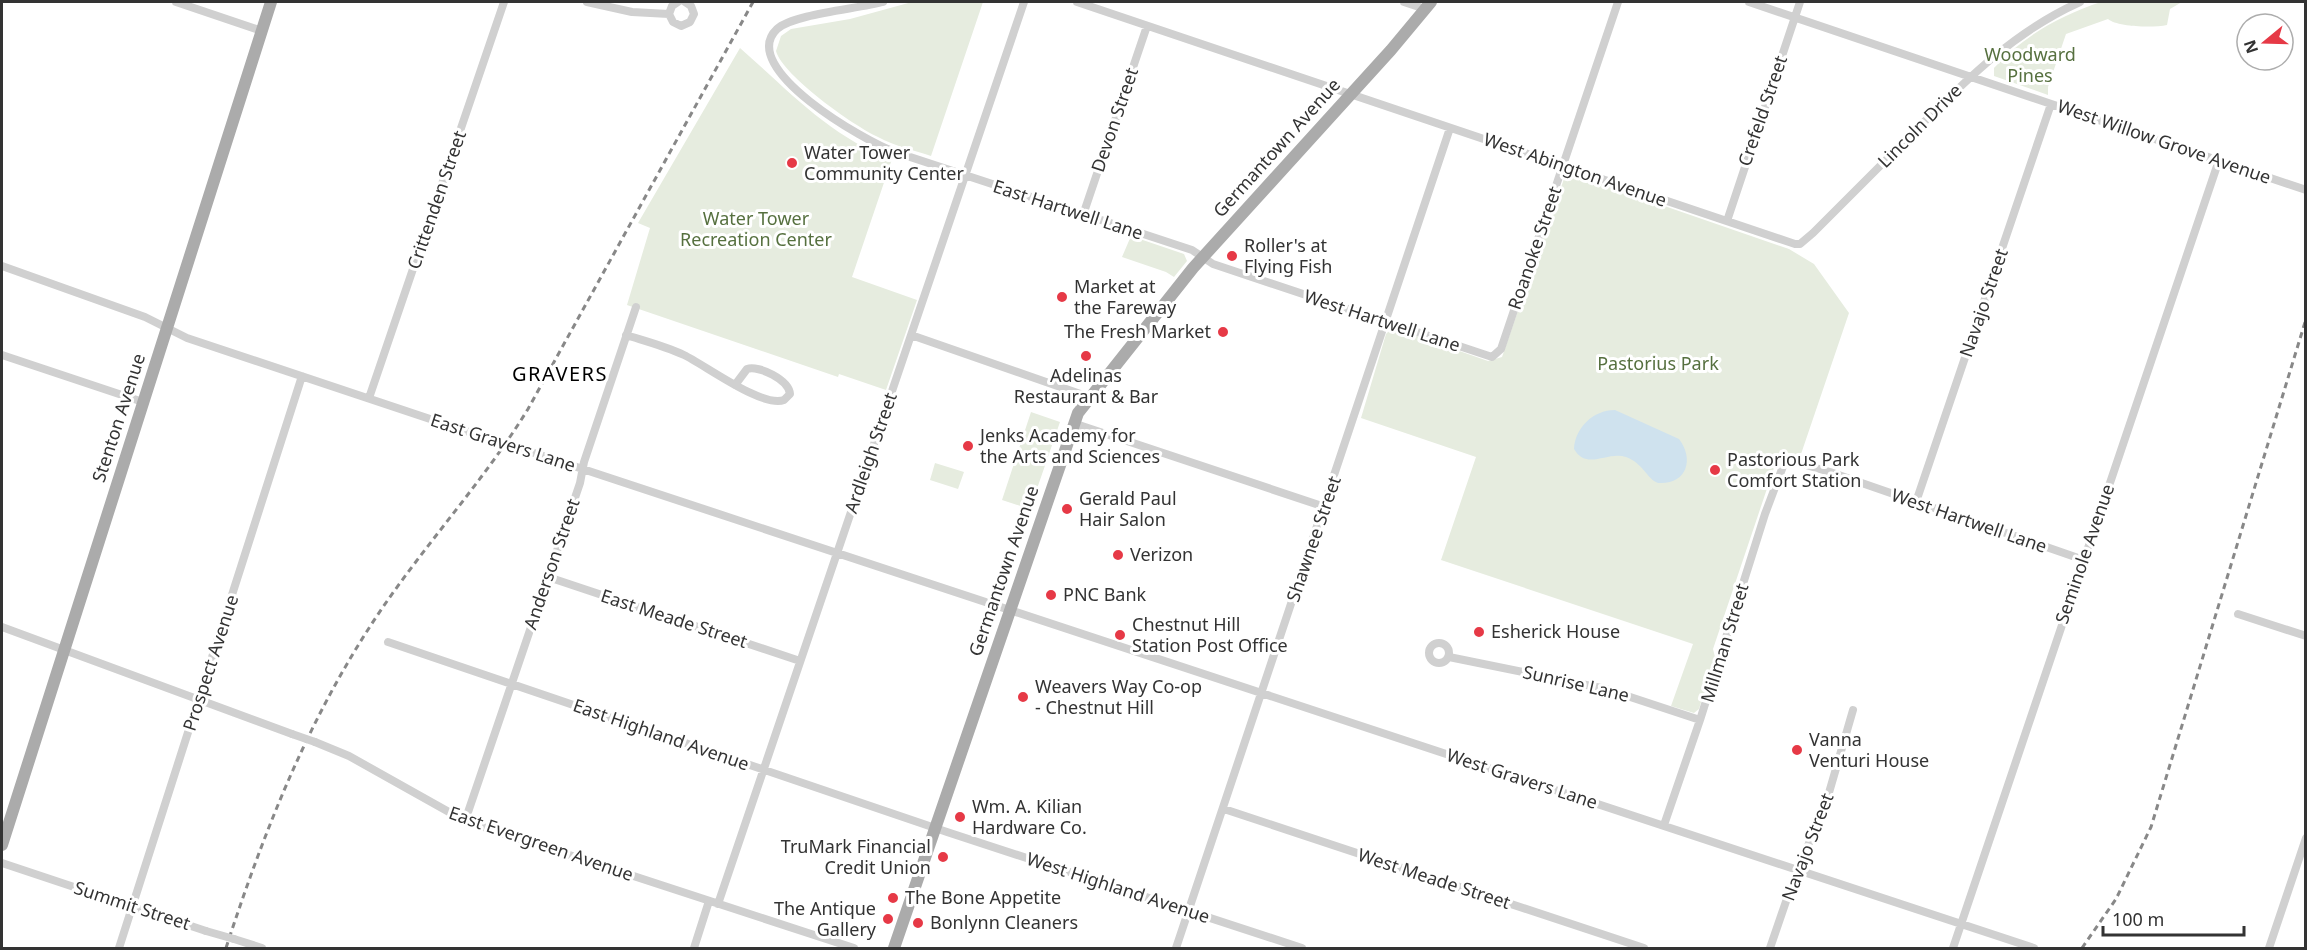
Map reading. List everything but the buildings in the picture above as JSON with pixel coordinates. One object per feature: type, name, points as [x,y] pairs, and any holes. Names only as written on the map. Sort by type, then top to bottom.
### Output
[{"type":"main road","name":"Stenton Avenue","points":[[2,844],[271,2]]},
{"type":"main road","name":"Germantown Avenue","points":[[894,948],[1073,423],[1089,397],[1202,257],[1351,94],[1428,5]]},
{"type":"street","points":[[176,2],[262,31]]},
{"type":"street","name":"Crittenden Street","points":[[369,398],[504,2]]},
{"type":"street","points":[[586,2],[632,12],[669,14]]},
{"type":"street","points":[[669,14],[672,6],[678,2]]},
{"type":"street","points":[[669,14],[677,25],[690,22],[693,10],[685,2]]},
{"type":"street","name":"East Hartwell Lane","points":[[883,2],[789,21],[777,29],[771,40],[769,53],[778,71],[840,123],[886,149],[1192,250],[1202,257]]},
{"type":"street","name":"Ardleigh Street","points":[[694,948],[763,770],[1024,2]]},
{"type":"street","name":"West Abington Avenue","points":[[1077,2],[1789,243],[1800,244]]},
{"type":"street","points":[[1404,2],[1428,5]]},
{"type":"street","name":"Roanoke Street","points":[[1495,357],[1501,349],[1618,2]]},
{"type":"street","name":"West Willow Grove Avenue","points":[[1749,2],[2306,189]]},
{"type":"street","name":"Crefeld Street","points":[[1727,221],[1800,2]]},
{"type":"street","name":"Lincoln Drive","points":[[1800,244],[1970,76],[2022,33],[2080,2]]},
{"type":"street","name":"Devon Street","points":[[1083,215],[1147,26]]},
{"type":"street","name":"Navajo Street","points":[[1916,502],[2051,104]]},
{"type":"street","name":"Shawnee Street","points":[[1176,948],[1450,128]]},
{"type":"street","name":"Seminole Avenue","points":[[1953,948],[2219,160]]},
{"type":"street","name":"West Hartwell Lane","points":[[1202,257],[1212,264],[1385,324],[1487,357],[1495,357]]},
{"type":"street","name":"East Gravers Lane","points":[[2,266],[145,317],[187,338],[1009,611]]},
{"type":"street","name":"Anderson Street","points":[[465,821],[636,307]]},
{"type":"street","points":[[626,335],[680,353],[735,385],[775,402],[784,400],[790,393],[783,381],[755,368],[747,369],[735,385]]},
{"type":"street","points":[[911,335],[1069,388],[1089,397]]},
{"type":"street","points":[[2,355],[143,402]]},
{"type":"street","name":"Prospect Avenue","points":[[119,948],[302,376]]},
{"type":"street","points":[[1073,423],[1325,507]]},
{"type":"street","name":"West Hartwell Lane","points":[[1785,461],[1804,464],[2084,560]]},
{"type":"street","name":"Millman Street","points":[[1664,825],[1700,720],[1765,514],[1785,461]]},
{"type":"street","name":"East Meade Street","points":[[548,577],[800,661]]},
{"type":"street","name":"West Gravers Lane","points":[[1009,611],[2034,948]]},
{"type":"street","points":[[2238,614],[2306,636]]},
{"type":"street","name":"East Evergreen Avenue","points":[[2,627],[349,756],[465,821],[854,948]]},
{"type":"street","name":"East Highland Avenue","points":[[388,642],[935,828]]},
{"type":"street","name":"Sunrise Lane","points":[[1449,657],[1606,689],[1700,720]]},
{"type":"street","name":"Navajo Street","points":[[1770,948],[1798,870],[1826,803],[1853,710]]},
{"type":"street","name":"West Meade Street","points":[[1224,809],[1644,948]]},
{"type":"street","name":"West Highland Avenue","points":[[935,828],[1302,948]]},
{"type":"street","points":[[2269,948],[2306,838]]},
{"type":"street","name":"Summit Street","points":[[2,863],[237,943],[262,948]]},
{"type":"green space","points":[[912,2],[983,2],[931,156],[884,140],[853,122],[805,86],[781,61],[776,51],[781,36],[791,29],[850,19]]},
{"type":"green space","name":"Woodward Pines","points":[[2101,2],[2182,2],[2170,9],[2167,25],[2136,26],[2119,24],[2108,19],[2066,34],[2048,87],[2048,95],[1994,76],[1994,68],[2005,57],[2043,28],[2071,13]]},
{"type":"green space","name":"Water Tower Recreation Center","points":[[740,48],[830,126],[870,150],[892,159],[852,277],[917,300],[886,390],[839,374],[838,377],[627,305],[650,228],[638,223]]},
{"type":"green space","name":"Pastorius Park","points":[[1569,173],[1789,249],[1814,264],[1849,313],[1800,457],[1780,450],[1713,649],[1715,657],[1699,709],[1694,713],[1671,706],[1693,644],[1441,560],[1476,457],[1361,418],[1386,334],[1390,330],[1402,331],[1488,361],[1502,357],[1565,176]]},
{"type":"green space","points":[[1131,236],[1184,254],[1187,261],[1174,277],[1122,257]]},
{"type":"green space","points":[[1031,412],[1060,422],[1030,509],[1002,500]]},
{"type":"green space","points":[[935,463],[964,472],[958,489],[930,480]]},
{"type":"water","points":[[1615,410],[1679,439],[1684,447],[1687,463],[1681,475],[1668,483],[1658,483],[1637,463],[1626,457],[1612,456],[1591,460],[1579,455],[1574,449],[1582,427],[1599,413]]},
{"type":"railway","points":[[226,948],[274,815],[312,729],[334,688],[383,607],[494,460],[528,409],[753,2]]},
{"type":"railway","points":[[2082,948],[2116,899],[2151,827],[2306,319]]},
{"type":"place","name":"Water Tower Community Center","points":[[792,163]]},
{"type":"place","name":"Roller's at Flying Fish","points":[[1232,256]]},
{"type":"place","name":"Market at the Fareway","points":[[1062,297]]},
{"type":"place","name":"The Fresh Market","points":[[1223,332]]},
{"type":"place","name":"Adelinas Restaurant & Bar","points":[[1086,356]]},
{"type":"place","name":"Jenks Academy for the Arts and Sciences","points":[[968,446]]},
{"type":"place","name":"Pastorious Park Comfort Station","points":[[1715,470]]},
{"type":"place","name":"Gerald Paul Hair Salon","points":[[1067,509]]},
{"type":"place","name":"Verizon","points":[[1118,555]]},
{"type":"place","name":"PNC Bank","points":[[1051,595]]},
{"type":"place","name":"Esherick House","points":[[1479,632]]},
{"type":"place","name":"Chestnut Hill Station Post Office","points":[[1120,635]]},
{"type":"place","name":"Weavers Way Co‑op - Chestnut Hill","points":[[1023,697]]},
{"type":"place","name":"Vanna Venturi House","points":[[1797,750]]},
{"type":"place","name":"Wm. A. Kilian Hardware Co.","points":[[960,817]]},
{"type":"place","name":"TruMark Financial Credit Union","points":[[943,857]]},
{"type":"place","name":"The Bone Appetite","points":[[893,898]]},
{"type":"place","name":"The Antique Gallery","points":[[888,919]]},
{"type":"place","name":"Bonlynn Cleaners","points":[[918,923]]},
{"type":"district","name":"GRAVERS","points":[[560,374]]}]
